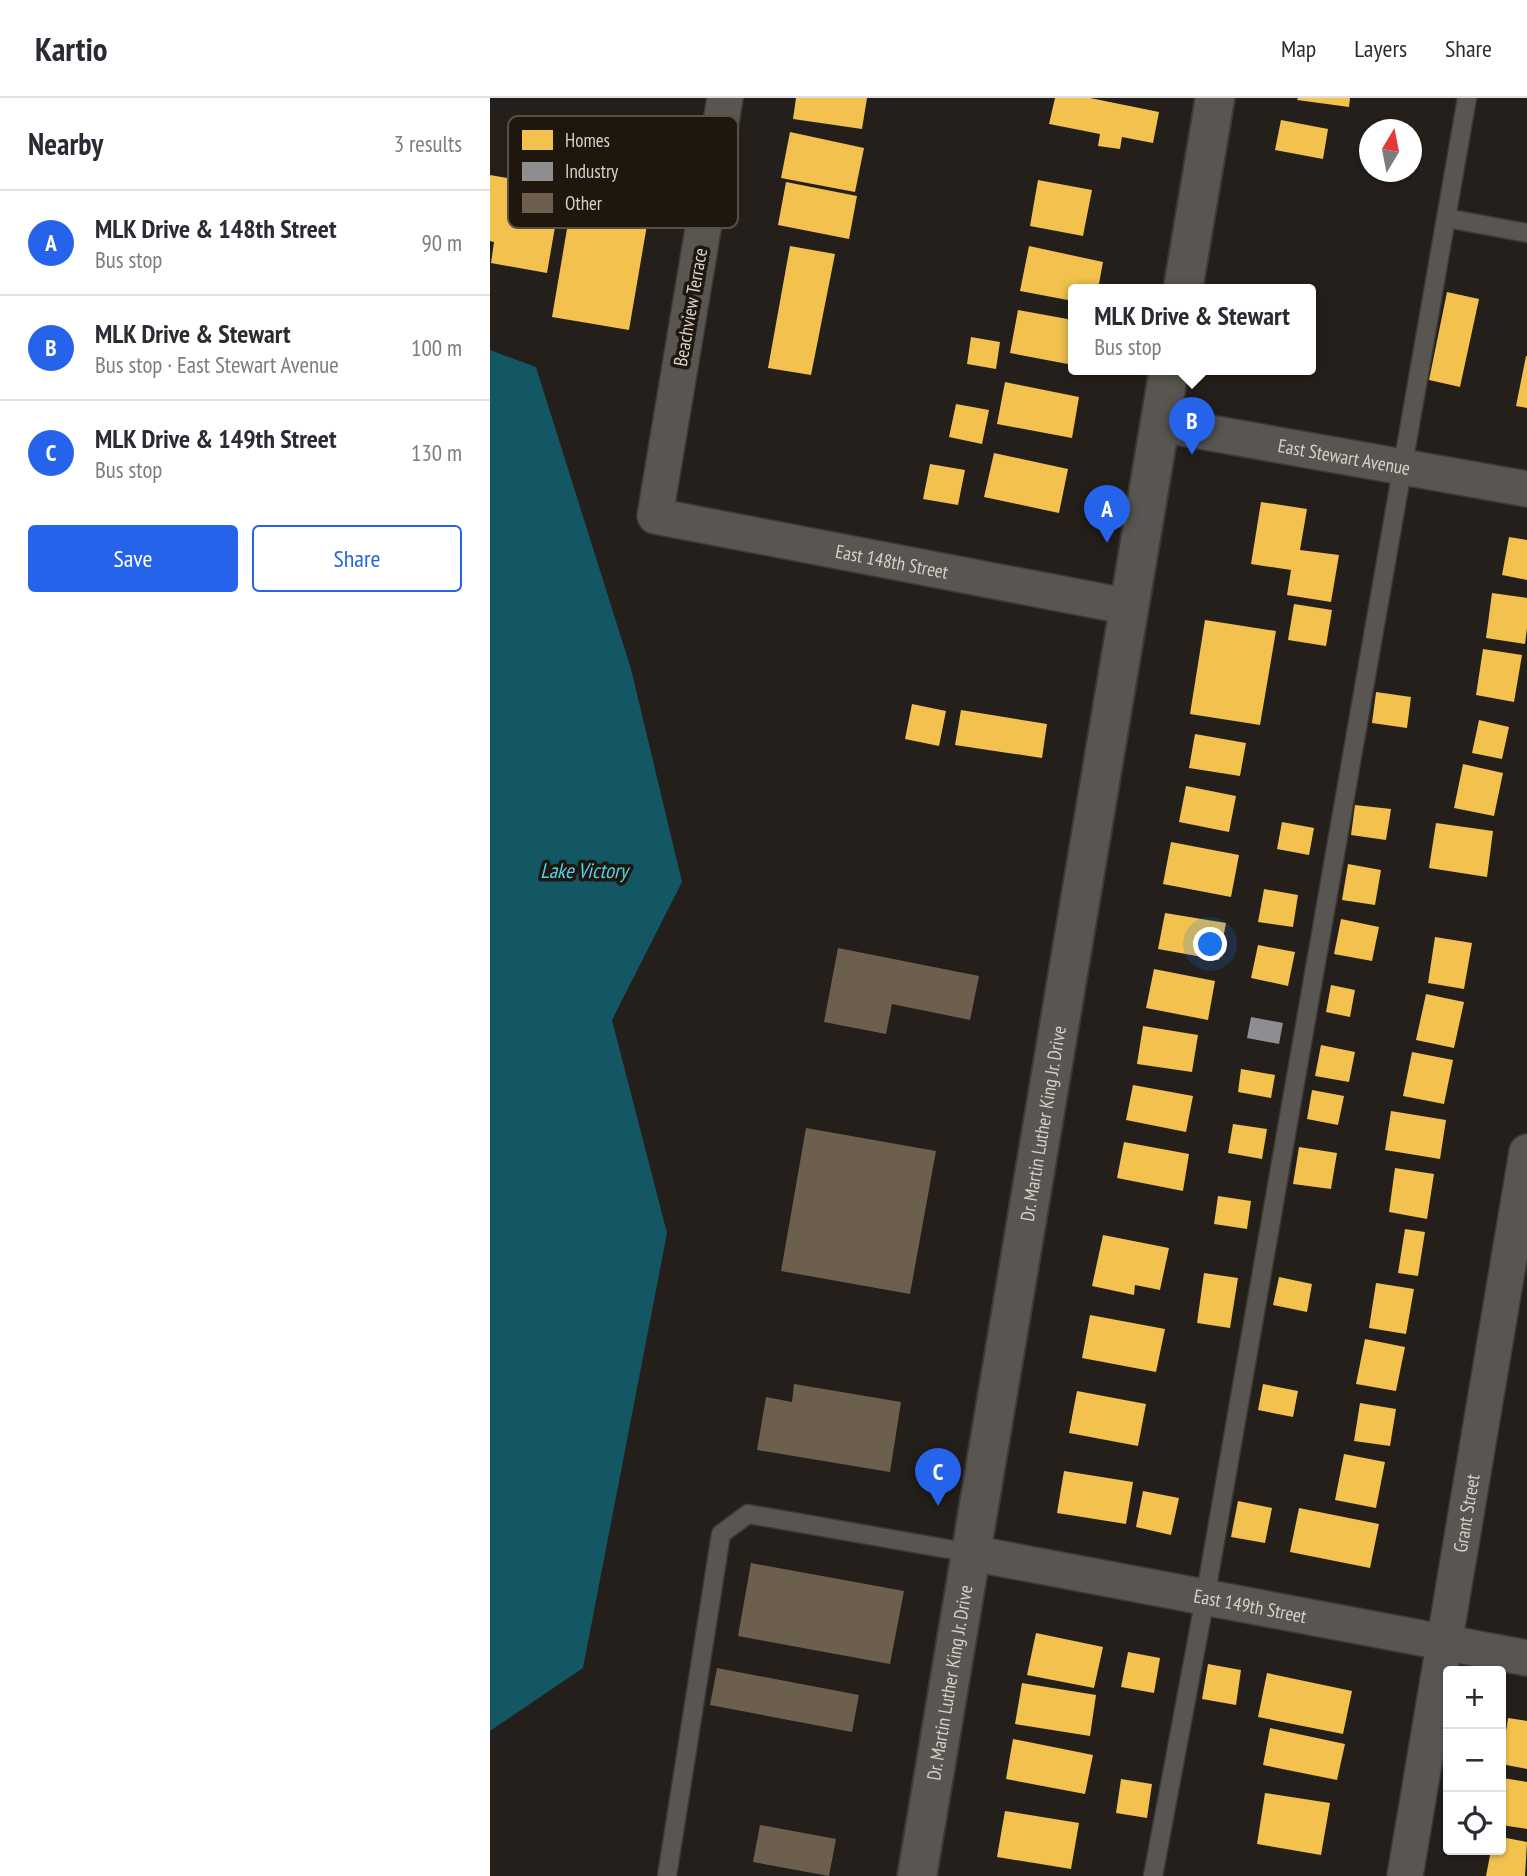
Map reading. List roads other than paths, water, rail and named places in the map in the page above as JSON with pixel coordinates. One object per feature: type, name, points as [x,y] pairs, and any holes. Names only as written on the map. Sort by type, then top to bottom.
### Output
[{"type":"street","name":"Beachview Terrace","points":[[722,116],[725,98]]},
{"type":"street","points":[[1184,284],[1215,98]]},
{"type":"street","name":"Beachview Terrace","points":[[655,516],[703,228]]},
{"type":"street","name":"Dr. Martin Luther King Jr. Drive","points":[[917,1876],[1168,375]]},
{"type":"street","name":"East Stewart Avenue","points":[[1160,424],[1527,489]]},
{"type":"street","name":"East 148th Street","points":[[655,516],[1129,607]]},
{"type":"street","name":"Grant Street","points":[[1405,1876],[1527,1152]]},
{"type":"street","name":"East 149th Street","points":[[971,1553],[1527,1658]]},
{"type":"lane","points":[[1153,1876],[1205,1598],[1467,98]]},
{"type":"lane","points":[[1446,218],[1527,233]]},
{"type":"lane","points":[[667,1876],[721,1534],[748,1514],[971,1553]]},
{"type":"water","name":"Lake Victory","points":[[490,350],[536,367],[631,669],[682,882],[612,1020],[667,1233],[583,1668],[490,1731]]},
{"type":"place","name":"MLK Drive & Stewart","points":[[1192,455]]},
{"type":"place","name":"MLK Drive & 148th Street","points":[[1107,543]]},
{"type":"place","name":"MLK Drive & 149th Street","points":[[938,1506]]}]
